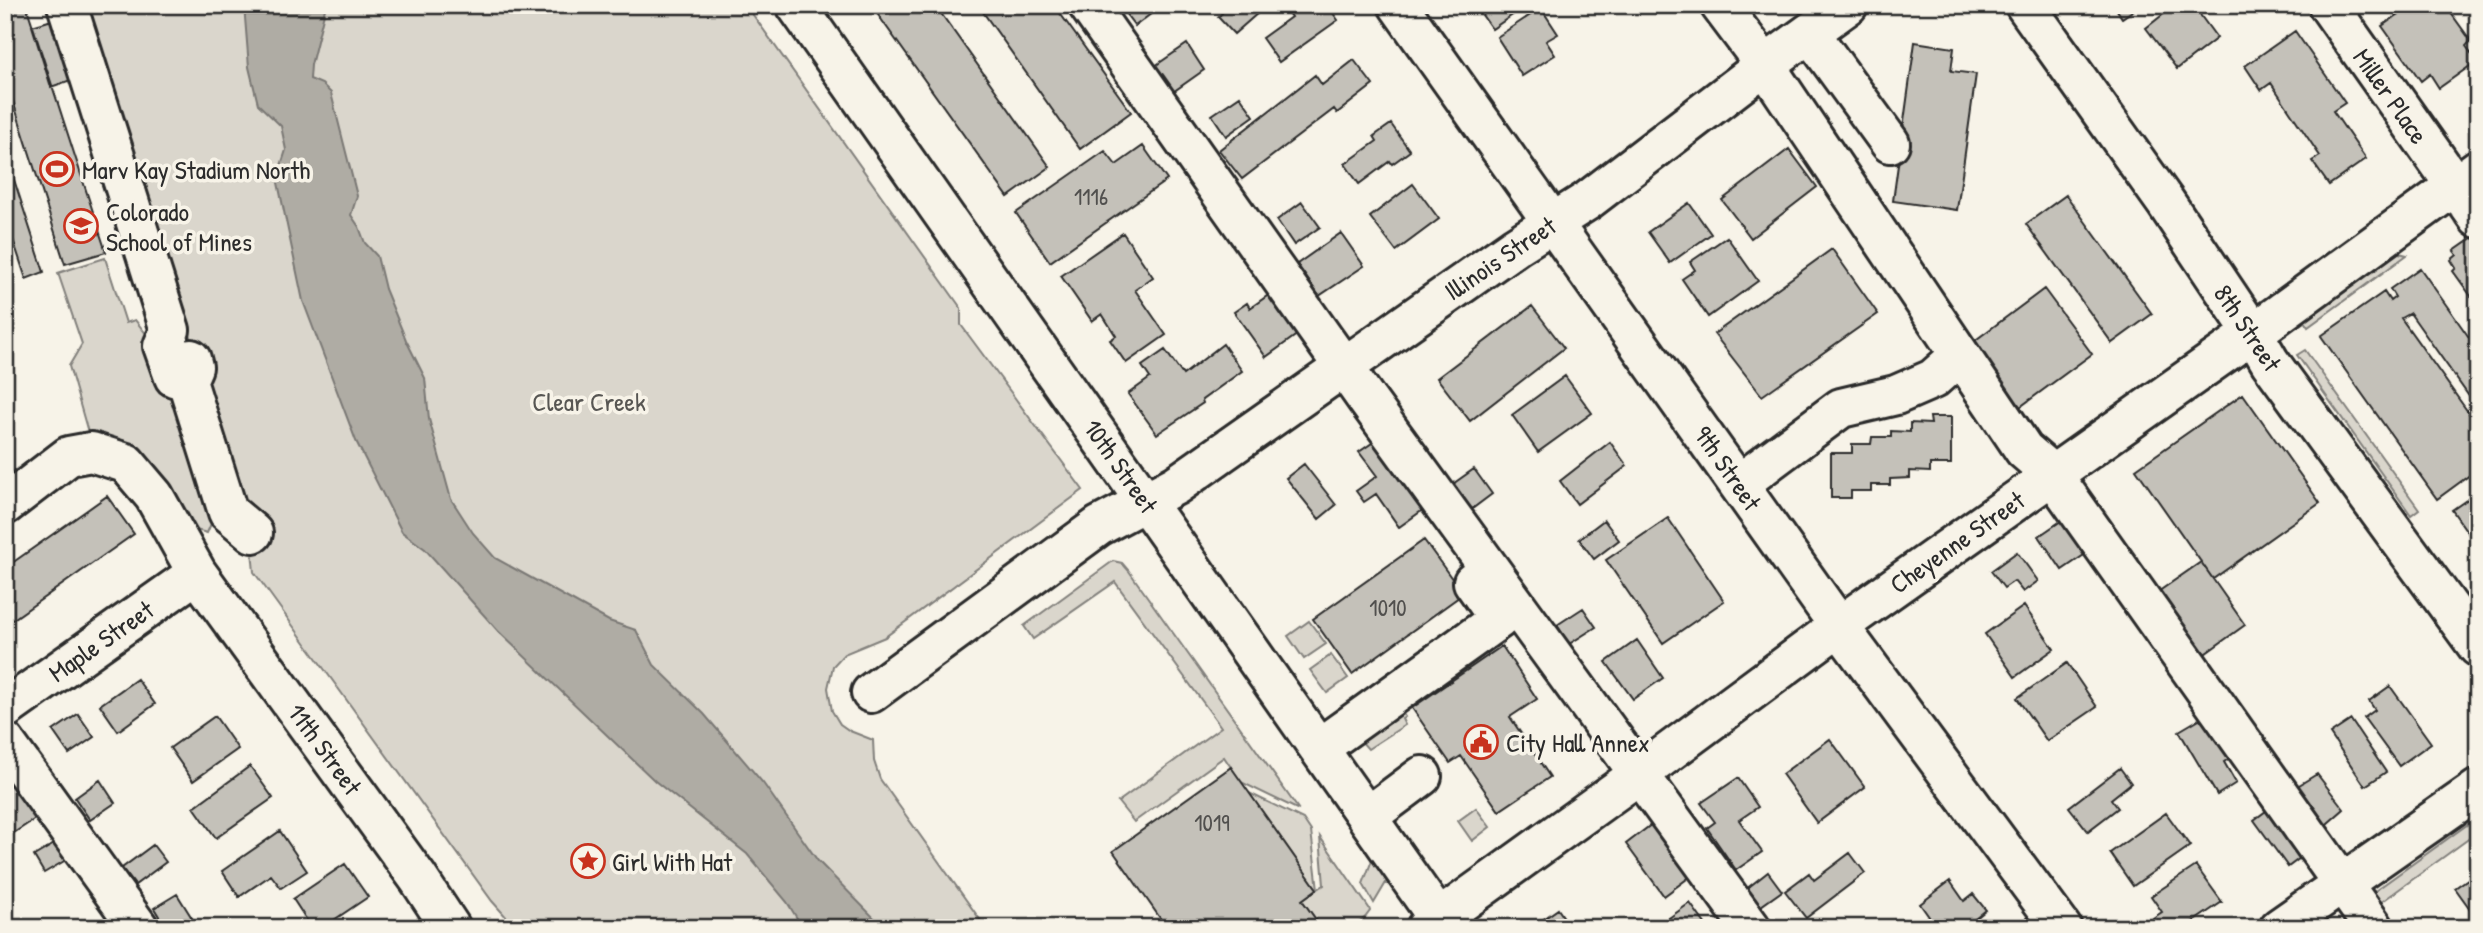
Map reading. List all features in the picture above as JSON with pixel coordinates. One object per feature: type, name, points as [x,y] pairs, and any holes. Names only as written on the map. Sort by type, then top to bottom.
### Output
[{"type":"street","points":[[67,5],[168,323],[163,346],[170,370],[174,377],[187,381],[228,512],[253,533]]},
{"type":"street","name":"10th Street","points":[[796,5],[1319,748],[1436,925]]},
{"type":"street","points":[[1088,5],[1344,366],[1751,928]]},
{"type":"street","name":"9th Street","points":[[1398,5],[1839,626],[2062,928]]},
{"type":"street","points":[[1720,5],[1765,65],[2024,450],[2052,474],[2374,928]]},
{"type":"street","name":"Illinois Street","points":[[871,693],[1099,526],[1175,485],[1587,201],[1848,5]]},
{"type":"street","name":"8th Street","points":[[2025,5],[2166,203],[2253,332],[2270,362],[2464,599],[2478,647]]},
{"type":"street","name":"Miller Place","points":[[2328,5],[2466,178],[2478,218]]},
{"type":"street","points":[[1810,33],[1890,143]]},
{"type":"street","name":"Cheyenne Street","points":[[1436,925],[1839,626],[2466,178]]},
{"type":"street","points":[[1739,484],[1841,408],[1896,395],[1933,379],[1960,355]]},
{"type":"street","name":"11th Street","points":[[5,505],[69,456],[91,452],[126,463],[154,496],[197,573],[418,878],[451,928]]},
{"type":"street","points":[[1319,748],[1499,619],[1458,561]]},
{"type":"street","name":"Maple Street","points":[[5,709],[197,573]]},
{"type":"street","points":[[5,742],[139,928]]},
{"type":"street","points":[[1367,817],[1422,776]]},
{"type":"street","points":[[2278,928],[2478,789]]},
{"type":"green space","name":"Clear Creek","points":[[85,5],[746,5],[961,308],[961,325],[1083,490],[885,637],[844,654],[833,666],[828,688],[832,711],[840,724],[873,740],[874,761],[880,779],[986,928],[516,928],[492,901],[254,572],[248,508]]},
{"type":"green space","points":[[2395,252],[2407,255],[2308,327],[2304,321]]},
{"type":"green space","points":[[105,258],[126,323],[135,320],[151,340],[169,384],[213,519],[207,533],[196,530],[152,463],[114,444],[89,436],[69,366],[82,344],[58,273]]},
{"type":"green space","points":[[2305,350],[2419,509],[2411,515],[2297,355]]},
{"type":"green space","points":[[1113,561],[1122,563],[1129,571],[1299,810],[1241,782],[1224,757],[1134,822],[1118,802],[1221,727],[1115,582],[1033,639],[1024,626]]},
{"type":"green space","points":[[1309,621],[1326,644],[1304,659],[1288,636]]},
{"type":"green space","points":[[1331,655],[1348,678],[1327,693],[1310,670]]},
{"type":"green space","points":[[1400,709],[1405,717],[1402,719],[1405,725],[1368,749],[1360,740]]},
{"type":"green space","points":[[1249,793],[1303,819],[1311,831],[1318,889],[1324,885],[1320,837],[1369,908],[1370,911],[1360,922],[1349,927],[1322,928],[1302,900],[1317,889]]},
{"type":"green space","points":[[1476,808],[1490,827],[1472,841],[1458,821]]},
{"type":"green space","points":[[2478,817],[2478,832],[2376,906],[2368,896]]},
{"type":"green space","points":[[1372,860],[1387,881],[1374,903],[1363,884]]},
{"type":"shaded area","points":[[244,5],[326,5],[310,79],[322,84],[331,93],[357,196],[351,215],[365,243],[377,256],[385,289],[425,378],[429,419],[451,499],[473,533],[495,558],[609,621],[636,630],[654,665],[704,714],[763,783],[818,861],[884,928],[803,928],[787,902],[747,854],[655,781],[498,631],[425,549],[402,532],[356,441],[303,301],[277,178],[286,150],[281,126],[258,104],[249,67]]},
{"type":"building","name":"Marv Kay Stadium North","points":[[5,5],[26,5],[106,252],[65,264],[5,76]]},
{"type":"building","points":[[871,5],[935,5],[1050,167],[1008,197]]},
{"type":"building","points":[[978,5],[1054,5],[1131,112],[1080,149]]},
{"type":"building","points":[[1119,5],[1158,5],[1160,7],[1135,26]]},
{"type":"building","points":[[1227,5],[1267,5],[1234,34],[1218,17]]},
{"type":"building","points":[[1293,5],[1327,5],[1338,20],[1279,62],[1262,38],[1291,17],[1286,10]]},
{"type":"building","points":[[1475,5],[1527,5],[1492,29]]},
{"type":"building","points":[[2114,5],[2141,5],[2122,18]]},
{"type":"building","points":[[2175,5],[2207,5],[2198,12],[2217,38],[2177,69],[2146,28]]},
{"type":"building","points":[[2412,5],[2445,5],[2471,41],[2466,46],[2477,61],[2439,88],[2430,74],[2421,81],[2382,26]]},
{"type":"building","points":[[1541,8],[1558,34],[1546,41],[1555,55],[1522,76],[1497,37]]},
{"type":"building","points":[[52,20],[71,80],[51,87],[32,26]]},
{"type":"building","points":[[2295,31],[2345,103],[2333,111],[2366,159],[2329,185],[2312,161],[2320,156],[2271,83],[2261,90],[2245,66]]},
{"type":"building","points":[[1915,42],[1954,48],[1951,71],[1976,74],[1957,210],[1893,201]]},
{"type":"building","points":[[1187,44],[1204,70],[1170,94],[1152,68]]},
{"type":"building","points":[[1354,60],[1373,85],[1337,113],[1334,109],[1242,179],[1219,150],[1315,75],[1322,85]]},
{"type":"building","points":[[1240,96],[1254,116],[1226,136],[1212,115]]},
{"type":"building","points":[[1391,124],[1410,151],[1392,164],[1390,161],[1359,184],[1345,164],[1377,141],[1374,136]]},
{"type":"building","points":[[1143,146],[1167,180],[1050,262],[1016,213],[1105,151],[1116,165]]},
{"type":"building","points":[[1789,149],[1817,187],[1751,238],[1722,200]]},
{"type":"building","points":[[5,152],[44,272],[26,279],[5,215]]},
{"type":"building","points":[[1413,184],[1439,219],[1396,251],[1370,217]]},
{"type":"building","points":[[2066,195],[2152,314],[2112,343],[2026,224]]},
{"type":"building","points":[[1302,202],[1320,227],[1294,245],[1277,220]]},
{"type":"building","points":[[1689,203],[1711,234],[1670,263],[1648,232]]},
{"type":"building","points":[[1123,233],[1153,277],[1135,290],[1166,335],[1126,363],[1110,340],[1116,336],[1102,314],[1092,321],[1061,276]]},
{"type":"building","points":[[1341,233],[1364,266],[1319,296],[1297,264]]},
{"type":"building","points":[[1727,237],[1758,281],[1708,317],[1682,279],[1695,270],[1690,262]]},
{"type":"building","points":[[2474,237],[2478,243],[2478,306],[2453,271],[2456,268],[2451,260],[2457,255],[2454,251]]},
{"type":"building","points":[[1832,249],[1878,314],[1762,396],[1714,334]]},
{"type":"building","points":[[2420,268],[2478,350],[2478,409],[2410,313],[2401,318],[2478,426],[2478,469],[2437,499],[2321,336],[2384,292],[2390,301],[2395,297],[2390,289]]},
{"type":"building","points":[[2044,289],[2092,354],[2020,407],[1973,342]]},
{"type":"building","points":[[1270,294],[1298,334],[1266,357],[1234,312],[1247,303],[1250,308]]},
{"type":"building","points":[[1532,306],[1564,348],[1470,421],[1437,378]]},
{"type":"building","points":[[1223,344],[1242,371],[1202,400],[1203,403],[1157,434],[1128,394],[1150,378],[1142,366],[1165,350],[1183,375]]},
{"type":"building","points":[[1565,376],[1592,413],[1538,452],[1512,415]]},
{"type":"building","points":[[2243,394],[2320,503],[2213,579],[2136,469]]},
{"type":"building","points":[[1930,417],[1951,417],[1951,464],[1930,464],[1930,472],[1910,471],[1910,478],[1890,479],[1890,485],[1871,485],[1871,491],[1851,491],[1851,498],[1831,498],[1831,453],[1852,453],[1852,444],[1871,444],[1872,437],[1891,437],[1891,431],[1910,432],[1910,423],[1931,424]]},
{"type":"building","points":[[1378,439],[1427,507],[1399,527],[1376,494],[1364,502],[1356,491],[1377,476],[1359,452]]},
{"type":"building","points":[[1610,442],[1627,466],[1577,504],[1560,481]]},
{"type":"building","points":[[1304,464],[1336,505],[1319,519],[1286,478]]},
{"type":"building","points":[[1474,469],[1492,494],[1468,512],[1450,486]]},
{"type":"building","points":[[2478,492],[2478,547],[2452,510]]},
{"type":"building","points":[[107,496],[134,534],[5,625],[5,568]]},
{"type":"building","points":[[1668,518],[1724,601],[1663,643],[1606,560]]},
{"type":"building","points":[[2064,519],[2087,553],[2062,570],[2039,536]]},
{"type":"building","points":[[1604,520],[1619,540],[1594,559],[1579,539]]},
{"type":"building","points":[[1424,540],[1463,594],[1352,674],[1313,619]]},
{"type":"building","points":[[2017,552],[2038,581],[2023,592],[2014,581],[2004,588],[1991,571]]},
{"type":"building","points":[[2201,562],[2245,625],[2199,658],[2155,594]]},
{"type":"building","points":[[2024,606],[2054,649],[2015,677],[1985,634]]},
{"type":"building","points":[[1583,608],[1596,627],[1569,644],[1557,625]]},
{"type":"building","points":[[1637,640],[1663,678],[1633,699],[1606,662]]},
{"type":"building","name":"City Hall Annex","points":[[1502,646],[1537,699],[1510,717],[1550,777],[1499,811],[1461,756],[1450,763],[1412,708]]},
{"type":"building","points":[[2067,663],[2097,707],[2047,741],[2017,698]]},
{"type":"building","points":[[137,679],[155,704],[118,731],[100,705]]},
{"type":"building","points":[[2390,686],[2431,743],[2399,766],[2364,718],[2375,710],[2369,701]]},
{"type":"building","points":[[78,714],[94,737],[69,754],[53,731]]},
{"type":"building","points":[[2206,715],[2231,757],[2224,762],[2236,783],[2217,795],[2179,731]]},
{"type":"building","points":[[215,716],[238,749],[193,781],[170,748]]},
{"type":"building","points":[[2351,720],[2386,772],[2365,786],[2330,734]]},
{"type":"building","points":[[1830,739],[1865,787],[1817,823],[1782,774]]},
{"type":"building","points":[[5,765],[38,817],[9,836],[5,830]]},
{"type":"building","points":[[250,766],[273,798],[216,838],[194,807]]},
{"type":"building","points":[[1231,767],[1317,889],[1302,900],[1322,928],[1167,928],[1113,851]]},
{"type":"building","points":[[2120,768],[2131,783],[2111,799],[2118,808],[2088,831],[2069,807]]},
{"type":"building","points":[[2317,774],[2344,809],[2320,830],[2291,790]]},
{"type":"building","points":[[1738,778],[1758,807],[1739,820],[1762,852],[1736,870],[1707,828],[1715,822],[1701,803]]},
{"type":"building","points":[[100,780],[115,803],[90,820],[75,798]]},
{"type":"building","points":[[2270,808],[2304,855],[2288,867],[2254,820]]},
{"type":"building","points":[[2166,813],[2190,846],[2133,886],[2110,853]]},
{"type":"building","points":[[1656,821],[1695,873],[1664,896],[1626,844]]},
{"type":"building","points":[[280,831],[307,871],[281,888],[271,875],[239,897],[222,871]]},
{"type":"building","points":[[56,843],[66,860],[44,873],[34,856]]},
{"type":"building","points":[[153,845],[166,862],[135,885],[122,868]]},
{"type":"building","points":[[1850,853],[1865,873],[1806,918],[1785,891],[1809,873],[1814,880]]},
{"type":"building","points":[[345,864],[368,897],[322,928],[312,928],[293,899]]},
{"type":"building","points":[[2196,866],[2222,902],[2184,928],[2160,928],[2153,918],[2162,912],[2151,896]]},
{"type":"building","points":[[1768,872],[1782,891],[1758,908],[1745,890]]},
{"type":"building","points":[[2478,872],[2478,920],[2455,888]]},
{"type":"building","points":[[1950,881],[1964,901],[1973,894],[1986,910],[1964,928],[1953,928],[1947,920],[1937,928],[1920,904]]},
{"type":"building","points":[[177,894],[197,926],[166,928],[154,908]]},
{"type":"building","points":[[1690,903],[1708,928],[1655,928],[1687,905]]},
{"type":"building","points":[[1558,909],[1571,928],[1531,928]]},
{"type":"place","name":"Marv Kay Stadium North","points":[[57,169]]},
{"type":"place","name":"Colorado School of Mines","points":[[81,226]]},
{"type":"place","name":"City Hall Annex","points":[[1481,742]]},
{"type":"place","name":"Girl With Hat","points":[[588,861]]}]
